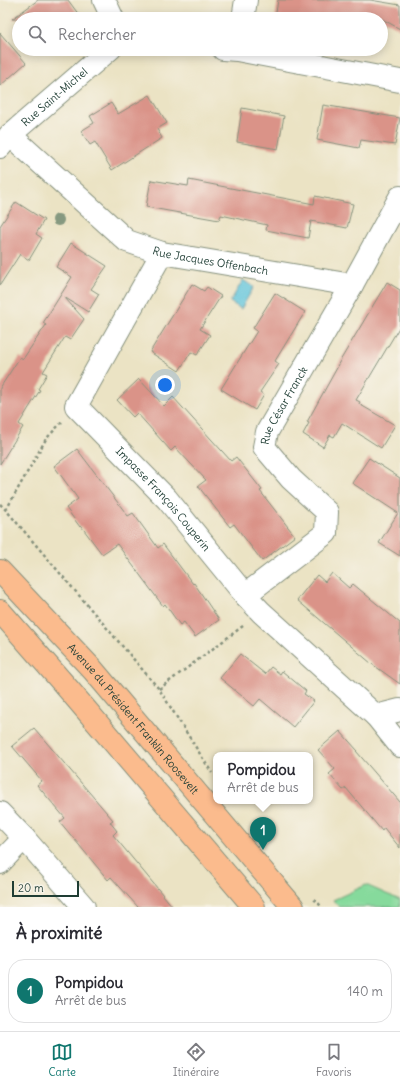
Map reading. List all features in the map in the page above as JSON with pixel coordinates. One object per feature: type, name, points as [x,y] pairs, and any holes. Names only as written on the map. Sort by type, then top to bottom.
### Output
[{"type":"main road","name":"Avenue du Président Franklin Roosevelt","points":[[0,570],[93,670],[293,907]]},
{"type":"main road","points":[[0,611],[76,697],[254,907]]},
{"type":"street","points":[[104,0],[110,12]]},
{"type":"street","points":[[244,12],[246,0]]},
{"type":"street","name":"Rue Saint-Michel","points":[[5,141],[102,56]]},
{"type":"street","points":[[265,56],[400,81]]},
{"type":"street","name":"Rue Jacques Offenbach","points":[[5,141],[126,241],[162,253],[352,285]]},
{"type":"street","points":[[352,285],[400,197]]},
{"type":"street","points":[[76,406],[162,253]]},
{"type":"street","name":"Rue César Franck","points":[[245,595],[326,533],[327,512],[291,479],[264,447],[267,432],[352,285]]},
{"type":"street","name":"Impasse François Couperin","points":[[76,406],[167,499],[245,595],[261,612],[376,716],[400,746]]},
{"type":"street","points":[[376,716],[400,710]]},
{"type":"street","points":[[0,814],[24,838],[84,907]]},
{"type":"street","points":[[0,863],[24,838]]},
{"type":"path","points":[[6,510],[46,439],[76,406]]},
{"type":"path","points":[[0,504],[159,689],[212,774]]},
{"type":"path","points":[[159,689],[261,612]]},
{"type":"green space","points":[[366,885],[400,900],[400,907],[339,907],[333,900]]},
{"type":"water","points":[[243,280],[254,287],[241,309],[230,302]]},
{"type":"building","points":[[38,0],[68,0],[77,12],[22,12]]},
{"type":"building","points":[[278,0],[370,0],[400,5],[400,29],[388,22],[388,12],[276,12]]},
{"type":"building","points":[[0,33],[12,47],[12,56],[20,56],[26,63],[0,86]]},
{"type":"building","points":[[150,95],[167,123],[157,129],[162,138],[112,170],[95,142],[90,145],[81,131],[94,123],[90,116],[111,103],[118,114]]},
{"type":"building","points":[[323,105],[400,118],[395,145],[361,140],[359,148],[317,140]]},
{"type":"building","points":[[242,108],[284,116],[278,149],[237,142]]},
{"type":"building","points":[[151,180],[188,186],[189,180],[314,204],[315,196],[353,204],[347,228],[311,221],[308,238],[266,230],[267,225],[221,215],[219,220],[146,207]]},
{"type":"building","points":[[16,202],[44,220],[36,234],[42,238],[29,260],[20,254],[0,285],[0,226]]},
{"type":"building","points":[[71,243],[107,266],[91,289],[99,294],[88,312],[64,297],[84,319],[70,340],[65,337],[43,372],[47,374],[38,389],[40,390],[19,424],[23,427],[0,464],[0,388],[20,357],[23,359],[46,325],[43,323],[72,277],[56,267]]},
{"type":"building","points":[[387,282],[400,290],[400,326],[356,400],[360,402],[359,404],[395,425],[381,448],[342,423],[334,437],[330,435],[323,447],[303,434],[309,423],[307,422],[337,366]]},
{"type":"building","points":[[192,284],[204,291],[207,287],[221,296],[200,329],[210,335],[197,355],[191,352],[179,371],[150,352]]},
{"type":"building","points":[[275,293],[305,312],[275,361],[279,364],[260,392],[264,395],[255,410],[221,389],[257,331],[253,328]]},
{"type":"building","points":[[139,379],[164,406],[173,397],[231,461],[236,457],[295,536],[262,561],[234,524],[230,527],[198,486],[206,480],[175,447],[171,451],[137,413],[133,417],[117,400]]},
{"type":"building","points":[[77,449],[128,516],[133,513],[158,548],[163,544],[193,584],[194,583],[219,620],[195,637],[184,622],[180,625],[165,604],[163,606],[117,544],[102,554],[66,508],[78,499],[54,466]]},
{"type":"building","points":[[369,458],[400,478],[400,556],[379,543],[398,513],[352,483]]},
{"type":"building","points":[[332,573],[349,588],[353,584],[400,623],[400,684],[372,664],[297,600],[317,575],[325,582]]},
{"type":"building","points":[[240,654],[265,674],[271,667],[280,674],[282,671],[306,691],[304,694],[314,701],[293,727],[260,699],[254,706],[220,678]]},
{"type":"building","points":[[34,728],[113,820],[110,822],[117,831],[113,835],[173,907],[138,907],[111,877],[108,880],[60,822],[65,818],[37,785],[42,781],[12,746]]},
{"type":"building","points":[[340,731],[400,802],[400,848],[384,828],[382,831],[346,788],[343,790],[329,774],[335,769],[318,750]]},
{"type":"place","name":"Pompidou","points":[[263,850]]}]
